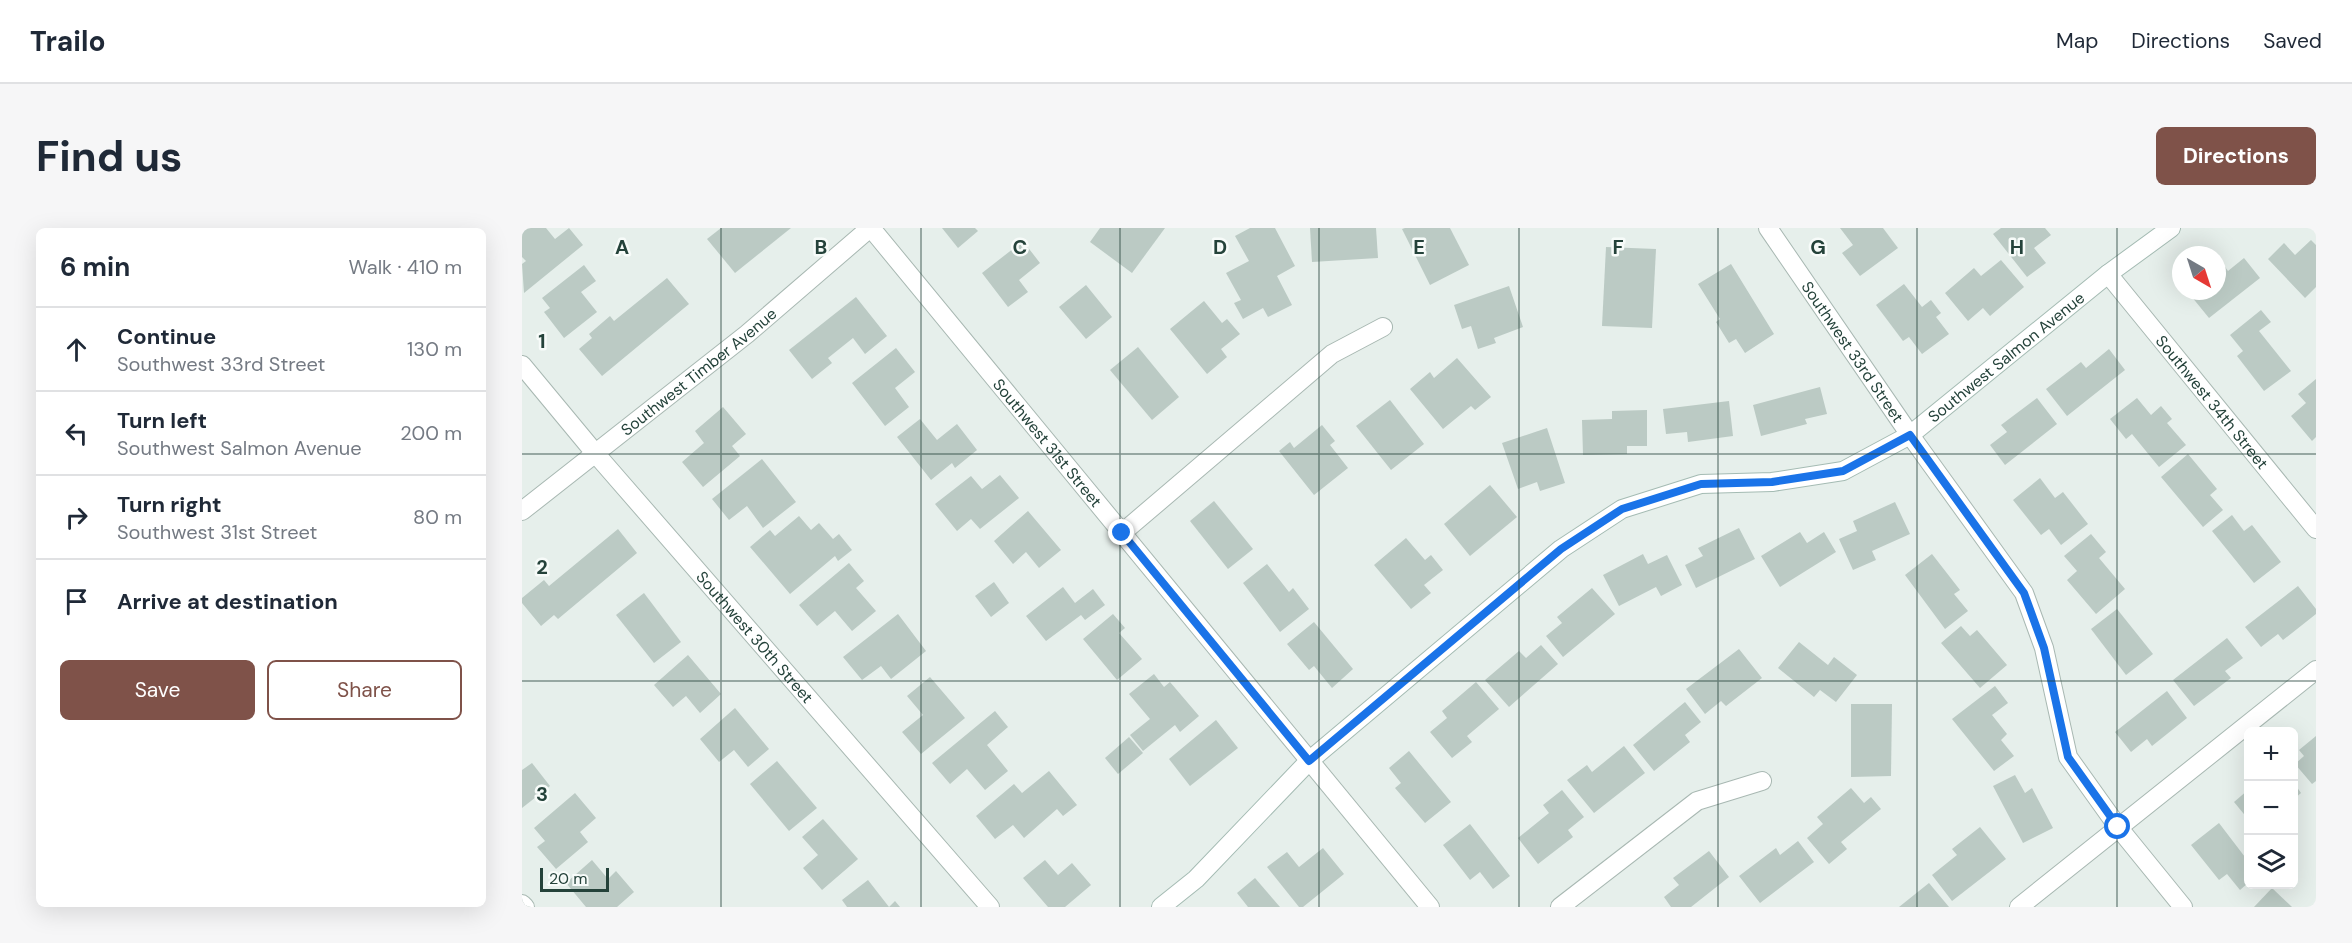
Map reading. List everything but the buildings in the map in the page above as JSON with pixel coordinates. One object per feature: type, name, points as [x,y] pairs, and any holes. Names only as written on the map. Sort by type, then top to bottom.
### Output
[{"type":"street","name":"Southwest Timber Avenue","points":[[522,511],[747,334],[871,228]]},
{"type":"street","name":"Southwest 31st Street","points":[[871,228],[1430,907]]},
{"type":"street","name":"Southwest 33rd Street","points":[[1768,228],[1910,435],[2024,593],[2044,648],[2068,757],[2118,827],[2183,907]]},
{"type":"street","name":"Southwest Salmon Avenue","points":[[1161,907],[1196,879],[1309,761],[1561,549],[1622,509],[1701,484],[1772,482],[1843,471],[1910,435],[2108,274],[2170,228]]},
{"type":"street","name":"Southwest 34th Street","points":[[2108,274],[2316,529]]},
{"type":"street","points":[[1122,533],[1332,354],[1383,327]]},
{"type":"street","name":"Southwest 30th Street","points":[[522,365],[595,453],[990,907]]},
{"type":"street","points":[[2019,907],[2316,670]]},
{"type":"street","points":[[1560,907],[1697,801],[1762,781]]},
{"type":"route","points":[[1122,533],[1309,761],[1561,549],[1622,509],[1701,484],[1772,482],[1843,471],[1910,435],[2024,593],[2044,648],[2068,757],[2118,827]]}]
